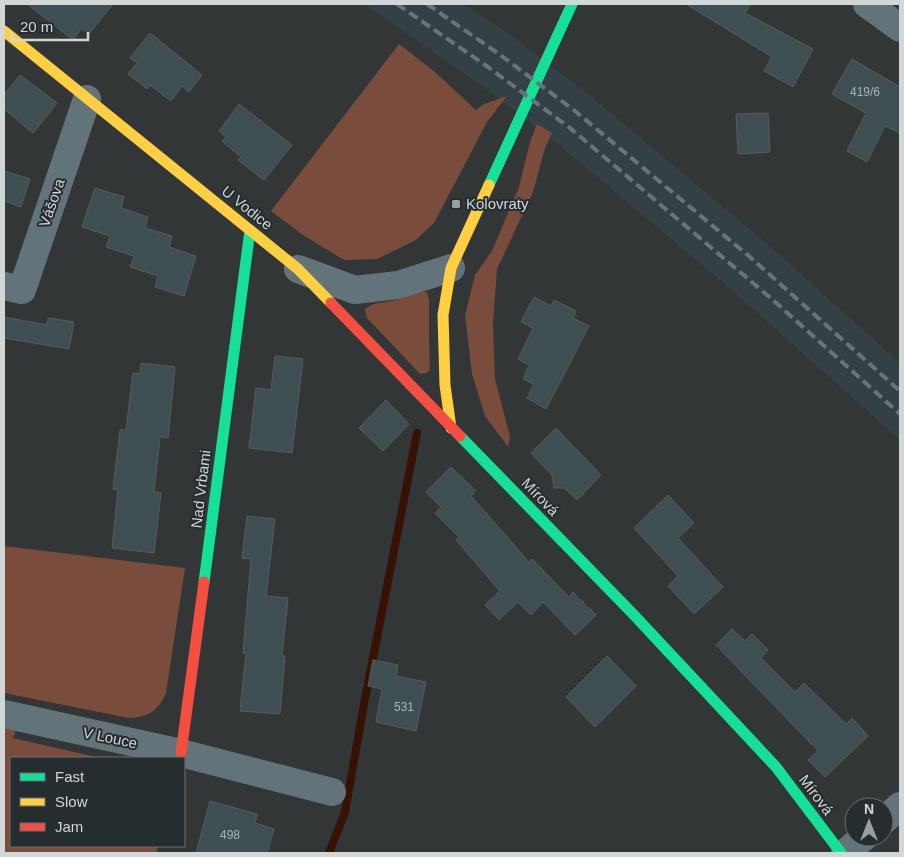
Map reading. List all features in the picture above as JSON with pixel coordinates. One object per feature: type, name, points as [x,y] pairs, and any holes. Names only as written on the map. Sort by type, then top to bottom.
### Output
[{"type":"street","points":[[451,428],[445,385],[443,315],[451,268],[572,4]]},
{"type":"street","name":"U Vodice","points":[[6,34],[298,269],[451,428]]},
{"type":"street","name":"Vášova","points":[[4,286],[22,290],[87,99]]},
{"type":"street","name":"Nad Vrbami","points":[[181,753],[250,230]]},
{"type":"street","points":[[298,269],[355,290],[398,285],[451,268]]},
{"type":"street","name":"Mírová","points":[[451,428],[634,615],[776,767],[843,853]]},
{"type":"street","name":"V Louce","points":[[4,714],[181,753],[332,792]]},
{"type":"shaded area","points":[[364,4],[463,4],[512,36],[588,94],[764,241],[900,363],[900,440],[726,285],[553,140],[478,83]]},
{"type":"shaded area","points":[[399,44],[435,72],[476,110],[484,104],[507,96],[487,122],[434,223],[416,240],[377,259],[344,260],[303,235],[271,211]]},
{"type":"shaded area","points":[[537,124],[552,133],[545,148],[533,192],[497,269],[493,323],[495,379],[510,437],[508,447],[485,416],[472,374],[465,316],[475,275],[492,251],[519,187],[530,142]]},
{"type":"shaded area","points":[[420,292],[427,292],[429,300],[430,369],[427,373],[420,374],[367,318],[365,309],[373,304],[397,300]]},
{"type":"shaded area","points":[[4,546],[185,568],[166,693],[156,709],[142,716],[129,718],[4,693]]},
{"type":"shaded area","points":[[4,727],[16,730],[13,738],[96,757],[10,757],[10,847],[158,847],[156,853],[4,853]]},
{"type":"building","points":[[27,4],[113,4],[89,34],[82,28],[73,40]]},
{"type":"building","points":[[686,4],[751,4],[745,13],[813,49],[793,87],[764,71],[772,57]]},
{"type":"building","points":[[150,33],[202,75],[189,92],[182,86],[171,101],[150,85],[147,89],[128,74],[137,63],[130,58]]},
{"type":"building","points":[[852,59],[900,87],[900,133],[885,126],[867,162],[847,151],[866,113],[832,94]]},
{"type":"building","points":[[20,75],[57,103],[33,133],[4,109],[4,95]]},
{"type":"building","points":[[239,104],[292,145],[264,180],[238,160],[241,157],[222,141],[226,137],[219,131]]},
{"type":"building","points":[[768,113],[770,152],[738,154],[736,114]]},
{"type":"building","points":[[4,171],[30,179],[21,207],[4,201]]},
{"type":"building","points":[[95,188],[124,197],[121,208],[148,217],[145,228],[172,236],[169,247],[196,256],[184,296],[155,287],[158,276],[130,267],[134,256],[106,247],[110,236],[82,227]]},
{"type":"building","points":[[534,297],[551,306],[554,300],[576,311],[573,318],[589,326],[546,409],[527,398],[534,384],[523,379],[529,365],[518,359],[533,328],[521,322]]},
{"type":"building","points":[[4,317],[47,325],[48,318],[74,322],[69,349],[4,338]]},
{"type":"building","points":[[275,356],[303,359],[292,453],[249,448],[256,388],[271,390]]},
{"type":"building","points":[[141,363],[175,367],[168,438],[160,437],[154,492],[161,493],[154,553],[112,548],[118,490],[113,489],[120,430],[126,430],[133,373],[140,374]]},
{"type":"building","points":[[386,400],[409,424],[383,451],[359,428]]},
{"type":"building","points":[[556,428],[601,475],[577,500],[564,488],[554,488],[552,475],[531,453]]},
{"type":"building","points":[[451,467],[476,491],[471,496],[529,562],[532,559],[569,597],[573,592],[596,615],[575,635],[543,602],[531,615],[518,602],[499,620],[485,605],[500,591],[456,540],[459,537],[435,513],[441,507],[426,492]]},
{"type":"building","points":[[668,495],[694,523],[678,538],[723,587],[694,614],[668,586],[678,576],[634,528]]},
{"type":"building","points":[[247,516],[275,519],[266,596],[288,598],[282,656],[285,656],[280,714],[240,711],[246,653],[243,653],[251,559],[242,558]]},
{"type":"building","points":[[732,629],[745,641],[752,634],[768,650],[761,658],[795,692],[804,683],[846,724],[852,718],[868,736],[825,777],[808,760],[818,751],[716,645]]},
{"type":"building","points":[[607,656],[636,686],[595,727],[566,697]]},
{"type":"building","points":[[373,660],[398,665],[396,676],[426,682],[416,731],[376,722],[382,689],[368,686]]},
{"type":"building","points":[[210,801],[257,814],[255,823],[274,829],[267,853],[196,853]]},
{"type":"waterway","points":[[329,853],[345,812],[417,433]]},
{"type":"railway","points":[[397,4],[488,67],[570,128],[773,300],[900,414]]},
{"type":"railway","points":[[427,4],[499,54],[575,111],[750,257],[900,391]]},
{"type":"traffic: fast","points":[[489,185],[572,4]]},
{"type":"traffic: fast","points":[[204,582],[250,230]]},
{"type":"traffic: fast","points":[[460,436],[634,615],[776,767],[841,853]]},
{"type":"traffic: slow","points":[[4,31],[298,269],[331,303]]},
{"type":"traffic: slow","points":[[451,428],[445,385],[443,315],[451,268],[489,185]]},
{"type":"traffic: jam","points":[[331,303],[460,436]]},
{"type":"traffic: jam","points":[[181,753],[204,582]]},
{"type":"place","name":"Kolovraty","points":[[456,204]]}]
